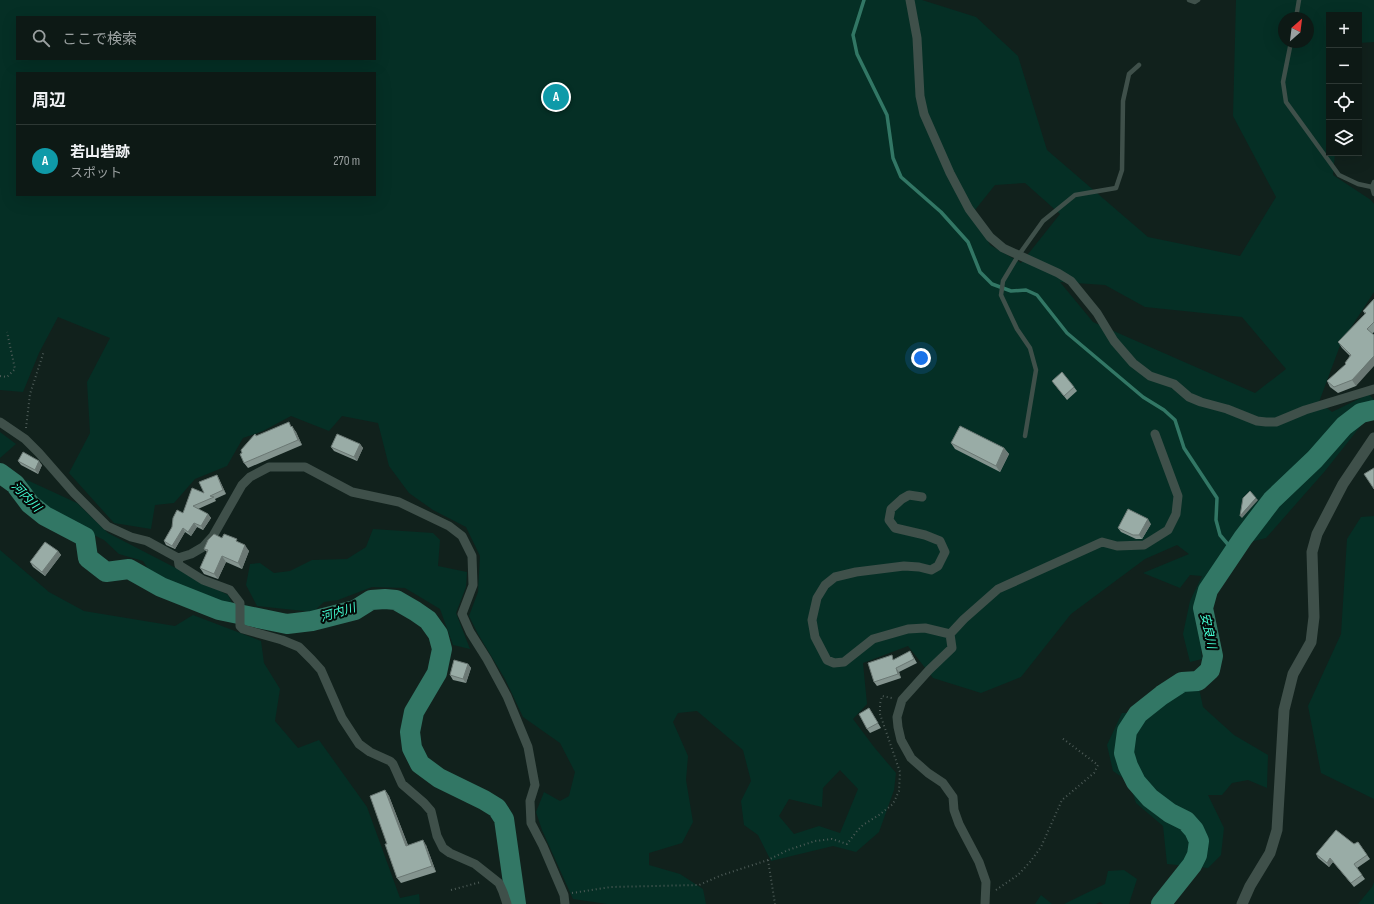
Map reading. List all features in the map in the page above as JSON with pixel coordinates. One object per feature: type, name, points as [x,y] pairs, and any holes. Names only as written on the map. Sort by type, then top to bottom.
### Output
[{"type":"street","points":[[910,0],[917,38],[920,96],[924,114],[950,173],[969,209],[990,237],[1003,248],[1041,265],[1071,281],[1097,313],[1114,342],[1133,363],[1150,376],[1174,384],[1189,397],[1227,409],[1257,421],[1266,422],[1276,422],[1312,407],[1374,388]]},
{"type":"street","points":[[0,422],[24,439],[40,453],[74,493],[107,526],[131,537],[147,541],[178,558],[191,554],[203,547],[213,536],[242,485],[250,477],[269,467],[305,467],[352,492],[398,502],[444,523],[462,536],[472,556],[473,585],[462,614],[470,632],[508,696],[528,747],[535,785],[530,801],[531,823],[543,846],[564,900]]},
{"type":"street","points":[[950,634],[964,619],[998,590],[1102,542],[1117,546],[1144,545],[1168,530],[1176,514],[1178,496],[1155,434]]},
{"type":"street","points":[[1242,904],[1250,886],[1270,853],[1277,830],[1284,710],[1293,674],[1311,642],[1314,617],[1312,552],[1317,534],[1343,484],[1374,438]]},
{"type":"street","points":[[922,497],[909,495],[902,499],[891,510],[889,520],[895,528],[925,535],[940,541],[945,552],[938,566],[931,570],[919,567],[904,566],[856,572],[835,577],[824,585],[817,598],[812,620],[815,637],[827,660],[834,663],[844,662],[873,639],[908,629],[925,628],[950,634]]},
{"type":"street","points":[[178,558],[179,565],[203,580],[230,590],[240,603],[240,626],[243,629],[282,640],[299,647],[308,656],[321,670],[342,718],[359,744],[370,752],[390,761],[393,764],[402,784],[431,811],[437,836],[443,848],[475,864],[499,883],[507,904]]},
{"type":"street","points":[[950,634],[952,648],[929,670],[902,700],[897,717],[898,727],[901,740],[911,758],[928,773],[943,783],[953,797],[954,810],[959,824],[979,862],[986,882],[986,900]]},
{"type":"lane","points":[[1189,0],[1195,2],[1198,0]]},
{"type":"lane","points":[[1297,12],[1299,0]]},
{"type":"lane","points":[[1290,48],[1282,82],[1286,102],[1339,175],[1358,184],[1372,187]]},
{"type":"lane","points":[[1025,436],[1036,370],[1030,348],[1017,329],[1001,295],[1003,281],[1018,256],[1043,221],[1075,195],[1116,188],[1122,170],[1123,101],[1129,74],[1139,65]]},
{"type":"lane","points":[[1374,182],[1372,187],[1374,194]]},
{"type":"path","points":[[0,376],[7,378],[15,369],[7,332]]},
{"type":"path","points":[[24,439],[30,394],[44,351]]},
{"type":"path","points":[[564,900],[579,891],[611,887],[699,885],[722,875],[768,860],[788,850],[816,841],[832,839],[847,844],[863,825],[879,815],[892,804],[899,791],[900,772],[880,714],[880,704],[882,696],[902,700]]},
{"type":"path","points":[[986,900],[1018,875],[1030,862],[1040,847],[1062,800],[1094,773],[1098,765],[1062,738]]},
{"type":"path","points":[[768,860],[775,904]]},
{"type":"path","points":[[451,890],[493,878]]},
{"type":"green space","points":[[0,0],[922,0],[976,17],[1018,56],[1047,150],[1148,237],[1240,256],[1276,197],[1233,116],[1236,0],[1374,0],[1374,42],[1362,43],[1362,12],[1326,12],[1326,156],[1335,156],[1333,175],[1371,200],[1374,204],[1374,292],[1341,343],[1319,402],[1332,412],[1369,394],[1374,400],[1374,409],[1325,471],[1266,538],[1254,541],[1242,534],[1197,603],[1202,659],[1190,662],[1183,634],[1190,601],[1202,576],[1190,575],[1180,588],[1143,573],[1189,554],[1177,545],[1145,559],[1071,614],[1021,677],[981,693],[933,678],[908,646],[863,663],[867,704],[853,719],[896,773],[894,790],[879,832],[856,852],[833,846],[771,861],[758,835],[744,825],[741,801],[751,781],[743,750],[697,711],[678,713],[673,722],[688,756],[686,780],[693,822],[682,843],[649,853],[649,865],[680,874],[703,889],[706,904],[607,904],[573,899],[542,830],[536,812],[544,792],[560,801],[569,796],[575,772],[560,743],[523,717],[505,679],[469,616],[478,592],[480,556],[466,527],[433,510],[409,493],[389,466],[378,423],[342,416],[329,431],[291,416],[263,431],[243,438],[227,466],[195,479],[174,503],[155,505],[151,529],[114,523],[69,473],[90,433],[87,382],[110,338],[58,317],[39,353],[23,392],[0,390]],"holes":[[[1025,183],[1060,214],[1021,263],[990,245],[975,210],[995,185]],[[1060,282],[1105,285],[1145,307],[1242,317],[1286,369],[1255,393],[1093,322]],[[840,770],[858,789],[840,833],[819,826],[794,834],[779,816],[789,799],[822,807],[823,788]]]},
{"type":"green space","points":[[0,432],[16,444],[0,458]]},
{"type":"green space","points":[[27,480],[77,503],[108,533],[228,595],[232,603],[213,603],[154,578],[143,561],[119,554],[104,540],[43,510],[23,486]]},
{"type":"green space","points":[[1374,516],[1374,799],[1321,773],[1308,706],[1341,634],[1347,539],[1361,517]]},
{"type":"green space","points":[[373,529],[433,533],[440,540],[438,566],[467,572],[466,587],[456,613],[470,649],[453,645],[440,609],[405,588],[372,587],[338,600],[324,602],[313,612],[257,606],[246,585],[250,564],[260,563],[274,573],[290,571],[312,560],[347,559],[366,547]]},
{"type":"green space","points":[[0,550],[49,592],[84,611],[175,626],[193,615],[261,641],[264,663],[280,689],[275,721],[298,748],[319,740],[367,807],[400,898],[419,894],[420,904],[0,904]]},
{"type":"green space","points":[[1184,686],[1199,688],[1203,707],[1234,735],[1268,755],[1267,788],[1248,780],[1232,783],[1222,795],[1208,795],[1224,828],[1221,855],[1208,868],[1167,864],[1163,826],[1136,803],[1129,782],[1113,771],[1107,745],[1122,713],[1148,712]]},
{"type":"green space","points":[[1124,870],[1137,879],[1129,904],[1103,904],[1100,902],[1096,904],[1064,904],[1105,884],[1108,871]]},
{"type":"green space","points":[[1374,882],[1374,904],[1358,904],[1372,887]]},
{"type":"green space","points":[[1041,895],[1052,904],[1035,904]]},
{"type":"building","points":[[1374,299],[1374,322],[1367,329],[1374,335],[1374,356],[1352,380],[1334,387],[1327,381],[1346,364],[1345,363],[1351,355],[1338,342],[1366,313],[1363,311]]},
{"type":"building","points":[[1062,372],[1074,387],[1064,396],[1052,381]]},
{"type":"building","points":[[289,422],[298,440],[244,463],[240,454],[242,453],[241,450],[255,434],[256,436]]},
{"type":"building","points":[[960,426],[1004,448],[996,466],[951,443]]},
{"type":"building","points":[[337,434],[360,444],[354,457],[331,447]]},
{"type":"building","points":[[23,452],[39,461],[35,470],[18,461]]},
{"type":"building","points":[[1374,468],[1374,489],[1364,474]]},
{"type":"building","points":[[217,475],[223,490],[210,496],[214,497],[193,506],[208,514],[201,526],[194,523],[188,532],[183,528],[172,546],[164,541],[172,527],[173,518],[177,510],[183,513],[192,488],[204,493],[199,482]]},
{"type":"building","points":[[1250,491],[1256,498],[1240,516],[1243,498]]},
{"type":"building","points":[[1128,509],[1148,519],[1139,535],[1133,535],[1118,528]]},
{"type":"building","points":[[214,534],[222,538],[224,534],[237,539],[236,541],[245,545],[238,563],[222,556],[214,574],[200,568],[208,550],[204,549],[208,540]]},
{"type":"building","points":[[45,542],[58,551],[42,572],[30,562]]},
{"type":"building","points":[[910,651],[914,659],[896,668],[898,674],[874,682],[868,663],[892,655],[893,660]]},
{"type":"building","points":[[454,660],[468,664],[463,679],[450,675]]},
{"type":"building","points":[[869,708],[878,723],[867,729],[859,714]]},
{"type":"building","points":[[385,790],[406,846],[423,840],[432,866],[397,878],[370,796]]},
{"type":"building","points":[[1336,830],[1354,844],[1358,842],[1367,855],[1354,864],[1362,875],[1351,883],[1330,858],[1327,863],[1316,854]]},
{"type":"waterway","points":[[864,0],[853,35],[857,54],[887,115],[893,158],[901,177],[941,212],[968,242],[980,272],[992,284],[1011,291],[1026,290],[1037,295],[1067,333],[1143,397],[1164,410],[1175,420],[1184,448],[1217,498],[1216,520],[1220,535],[1231,548],[1233,553]]},
{"type":"waterway","name":"安良川","points":[[1161,904],[1192,865],[1197,855],[1199,841],[1194,830],[1186,821],[1170,813],[1150,798],[1136,782],[1128,766],[1124,753],[1127,731],[1138,714],[1162,695],[1182,682],[1198,681],[1210,670],[1213,656],[1203,608],[1208,590],[1243,538],[1272,500],[1315,459],[1344,426],[1361,413],[1374,410]]},
{"type":"waterway","name":"河内川","points":[[0,473],[15,484],[30,504],[45,516],[85,537],[88,558],[106,572],[129,569],[161,587],[219,610],[287,624],[312,621],[355,610],[371,600],[385,599],[396,600],[428,620],[438,634],[442,649],[437,673],[414,712],[410,732],[412,748],[420,764],[439,778],[497,808],[504,819],[516,904]]},
{"type":"place","name":"若山砦跡","points":[[556,97]]}]
